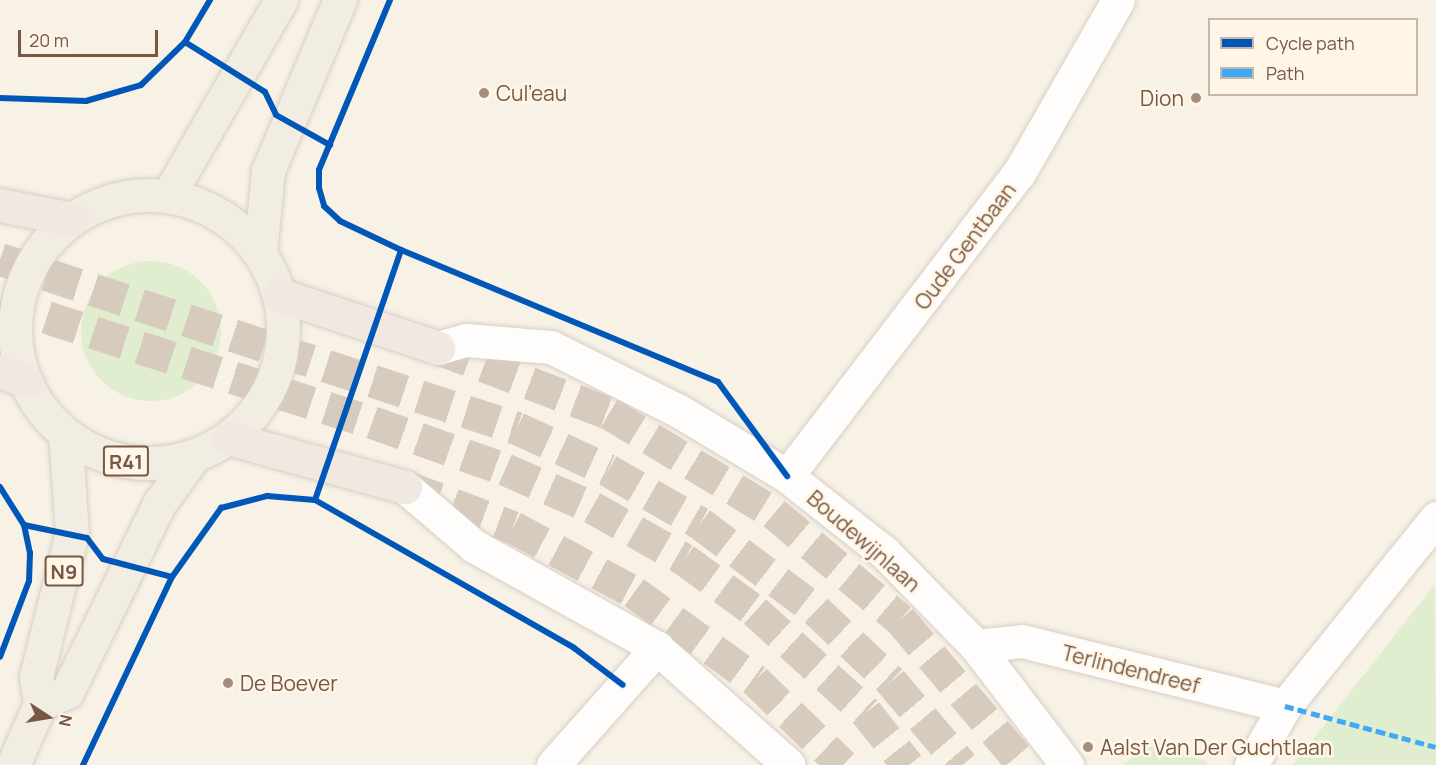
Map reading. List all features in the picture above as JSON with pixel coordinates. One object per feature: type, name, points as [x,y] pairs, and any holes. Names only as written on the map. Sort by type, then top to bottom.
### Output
[{"type":"highway","points":[[0,205],[73,219]]},
{"type":"highway","points":[[280,295],[438,348]]},
{"type":"highway","points":[[228,438],[405,487]]},
{"type":"main road","points":[[169,194],[282,0]]},
{"type":"main road","points":[[260,253],[268,171],[340,0]]},
{"type":"main road","points":[[13,765],[40,704],[68,692],[159,504],[193,456],[228,438],[257,410],[276,375],[284,335],[280,295],[260,253],[233,223],[169,194],[131,195],[73,219],[43,249],[16,309],[13,376],[65,434]]},
{"type":"main road","name":"R41","points":[[65,434],[122,460],[167,463],[193,456]]},
{"type":"main road","name":"N9","points":[[40,704],[36,677],[72,533],[65,434]]},
{"type":"street","name":"Oude Gentbaan","points":[[787,476],[1012,183],[1118,0]]},
{"type":"street","name":"Boudewijnlaan","points":[[438,348],[466,340],[551,347],[679,411],[787,476],[884,552],[976,646],[1067,765]]},
{"type":"street","points":[[405,487],[474,546],[657,648],[789,765]]},
{"type":"street","points":[[1251,765],[1285,706],[1436,518]]},
{"type":"street","name":"Terlindendreef","points":[[976,646],[1022,641],[1285,706]]},
{"type":"street","points":[[553,765],[657,648]]},
{"type":"green space","points":[[151,261],[178,267],[190,273],[200,282],[209,292],[215,304],[221,331],[215,358],[209,370],[200,380],[190,389],[178,395],[151,401],[124,395],[112,389],[102,380],[93,370],[87,358],[81,331],[87,304],[93,292],[102,282],[112,273],[124,267]]},
{"type":"green space","points":[[1435,584],[1436,765],[1293,765]]},
{"type":"green space","points":[[1149,745],[1206,761],[1207,765],[1123,765]]},
{"type":"tunnel","points":[[0,259],[517,428],[608,470],[700,523],[816,610],[891,681],[962,765]]},
{"type":"tunnel","points":[[0,302],[372,422],[505,469],[592,507],[684,559],[755,611],[866,712],[908,765]]},
{"type":"tunnel","points":[[438,348],[609,413],[774,513],[900,619],[1024,765]]},
{"type":"tunnel","points":[[407,487],[513,527],[634,592],[755,680],[843,765]]},
{"type":"marked path","points":[[1285,706],[1436,747]]},
{"type":"cycle path","points":[[0,98],[86,101],[141,85],[185,42],[210,0]]},
{"type":"cycle path","points":[[390,0],[319,170],[319,188],[324,206],[340,221],[401,250]]},
{"type":"cycle path","points":[[185,42],[265,92],[276,115],[330,145]]},
{"type":"cycle path","points":[[315,500],[401,250],[718,382],[787,476]]},
{"type":"cycle path","points":[[0,487],[24,525],[30,553],[29,581],[0,657]]},
{"type":"cycle path","points":[[83,765],[172,577],[221,508],[267,496],[315,500],[574,648],[623,685]]},
{"type":"cycle path","points":[[24,525],[87,538],[103,559],[172,577]]},
{"type":"place","name":"Cul'eau","points":[[484,93]]},
{"type":"place","name":"Dion","points":[[1196,98]]},
{"type":"place","name":"De Boever","points":[[228,683]]},
{"type":"place","name":"Aalst Van Der Guchtlaan","points":[[1088,747]]}]
